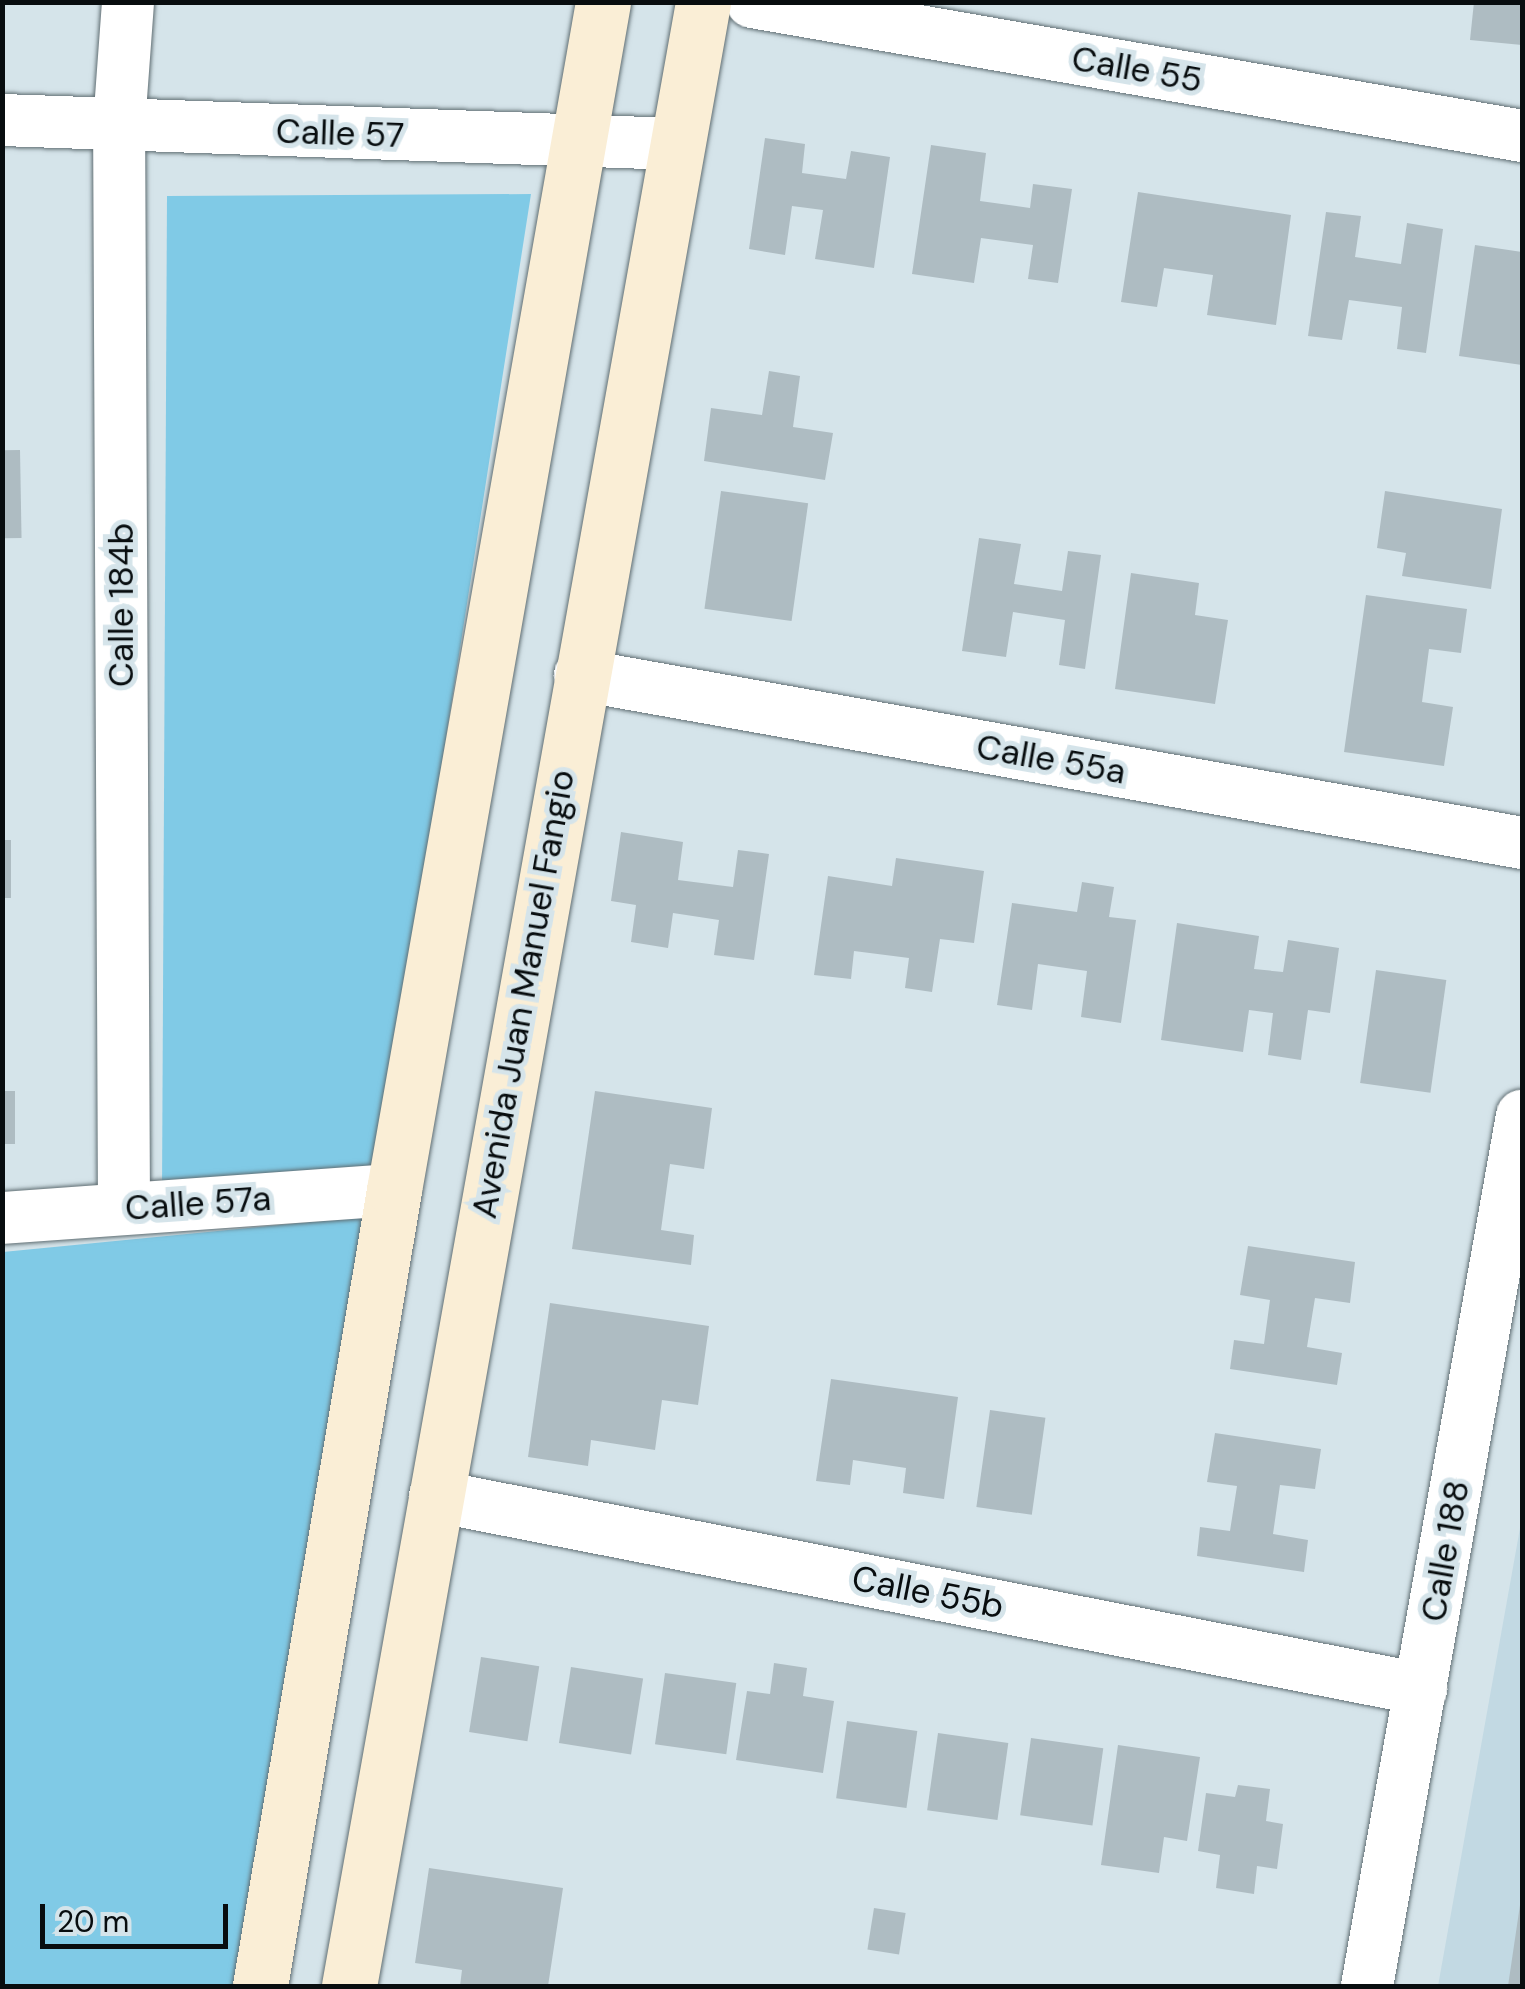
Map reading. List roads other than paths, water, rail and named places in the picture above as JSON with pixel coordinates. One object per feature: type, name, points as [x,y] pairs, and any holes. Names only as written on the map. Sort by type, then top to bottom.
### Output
[{"type":"main road","points":[[260,1986],[394,1190],[603,2]]},
{"type":"main road","name":"Avenida Juan Manuel Fangio","points":[[349,1986],[703,2]]},
{"type":"street","name":"Calle 184b","points":[[124,1208],[119,124],[128,2]]},
{"type":"street","name":"Calle 55","points":[[752,2],[1522,136]]},
{"type":"street","name":"Calle 57","points":[[2,120],[677,144]]},
{"type":"street","name":"Calle 55a","points":[[580,675],[1522,843]]},
{"type":"street","name":"Calle 188","points":[[1367,1986],[1522,1116]]},
{"type":"street","name":"Calle 57a","points":[[2,1218],[394,1190]]},
{"type":"street","name":"Calle 55b","points":[[435,1496],[1421,1689]]}]
